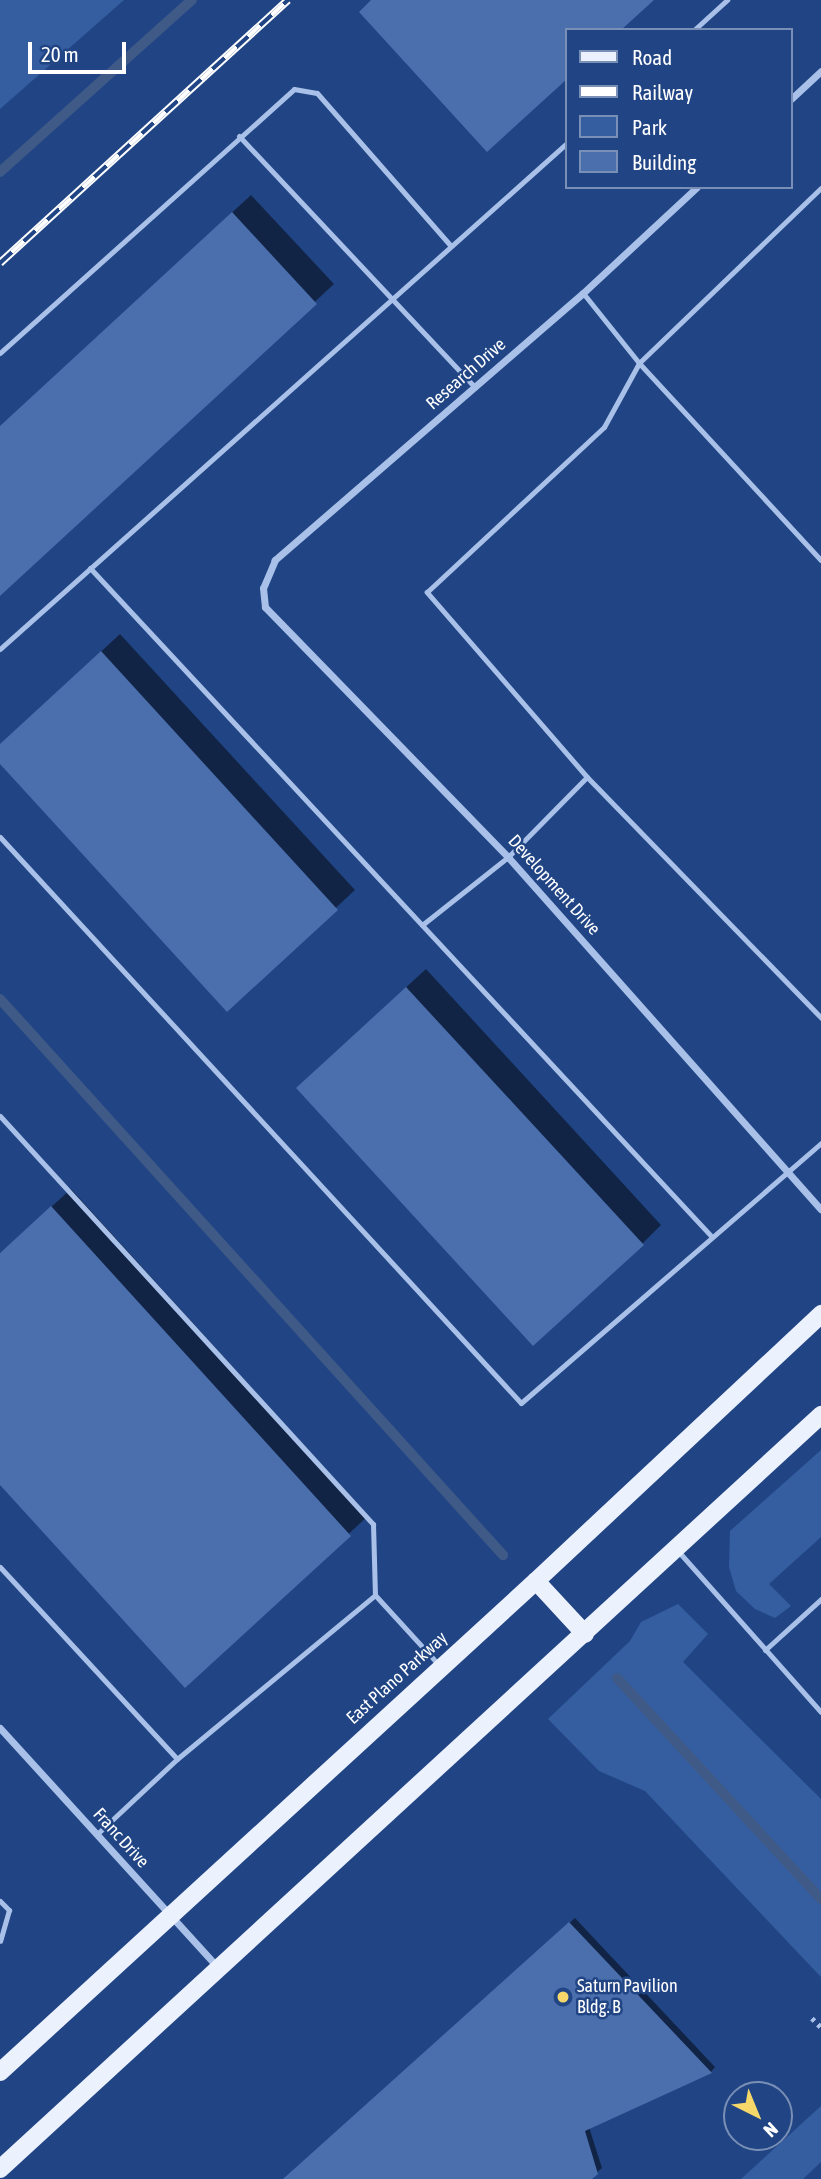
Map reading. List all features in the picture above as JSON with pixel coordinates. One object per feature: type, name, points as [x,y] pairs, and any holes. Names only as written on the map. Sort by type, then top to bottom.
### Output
[{"type":"main road","name":"East Plano Parkway","points":[[0,2072],[536,1581],[821,1314]]},
{"type":"main road","points":[[0,2169],[821,1415]]},
{"type":"main road","points":[[536,1581],[585,1634]]},
{"type":"street","points":[[793,97],[821,71]]},
{"type":"street","name":"Research Drive","points":[[263,588],[275,559],[583,293],[694,189]]},
{"type":"street","name":"Development Drive","points":[[263,588],[265,607],[509,857],[821,1209]]},
{"type":"street","name":"Franc Drive","points":[[0,1728],[219,1969]]},
{"type":"lane","points":[[696,28],[727,0]]},
{"type":"lane","points":[[0,353],[294,89],[317,93],[452,246]]},
{"type":"lane","points":[[239,136],[475,387]]},
{"type":"lane","points":[[0,649],[566,144]]},
{"type":"lane","points":[[821,188],[639,363],[604,427],[428,592],[587,777],[821,1018]]},
{"type":"lane","points":[[583,293],[639,363],[821,560]]},
{"type":"lane","points":[[90,568],[712,1237]]},
{"type":"lane","points":[[422,925],[509,857],[587,777]]},
{"type":"lane","points":[[0,837],[521,1403],[821,1143]]},
{"type":"lane","points":[[0,1116],[373,1524],[375,1595],[441,1666]]},
{"type":"lane","points":[[676,1549],[821,1712]]},
{"type":"lane","points":[[0,1567],[177,1759]]},
{"type":"lane","points":[[97,1834],[177,1759],[375,1595]]},
{"type":"lane","points":[[765,1650],[821,1599]]},
{"type":"lane","points":[[0,1900],[9,1910],[0,1941]]},
{"type":"path","points":[[812,2018],[821,2028]]},
{"type":"green space","points":[[0,0],[124,0],[0,109]]},
{"type":"green space","points":[[821,1450],[821,1537],[769,1584],[791,1606],[775,1618],[755,1609],[736,1591],[729,1567],[730,1531]]},
{"type":"green space","points":[[678,1604],[708,1634],[683,1662],[821,1799],[821,1977],[645,1791],[599,1771],[548,1719],[630,1641],[641,1622]]},
{"type":"green space","points":[[821,2106],[821,2162],[803,2179],[741,2179],[772,2151],[793,2151],[793,2132]]},
{"type":"building","points":[[371,0],[654,0],[623,28],[566,28],[566,80],[487,152],[359,12]]},
{"type":"building","points":[[232,212],[317,304],[0,596],[0,426]]},
{"type":"building","points":[[101,651],[338,910],[227,1012],[0,764],[0,744]]},
{"type":"building","points":[[406,987],[644,1245],[533,1346],[296,1088]]},
{"type":"building","points":[[51,1206],[351,1536],[185,1688],[0,1485],[0,1253]]},
{"type":"building","name":"Saturn Pavilion Bldg. B","points":[[569,1922],[712,2073],[585,2131],[598,2174],[592,2179],[283,2179]]},
{"type":"waterway","points":[[0,172],[192,0]]},
{"type":"waterway","points":[[0,999],[503,1555]]},
{"type":"waterway","points":[[617,1678],[821,1899]]},
{"type":"railway","points":[[0,263],[288,0]]},
{"type":"place","name":"Saturn Pavilion Bldg. B","points":[[563,1997]]}]
